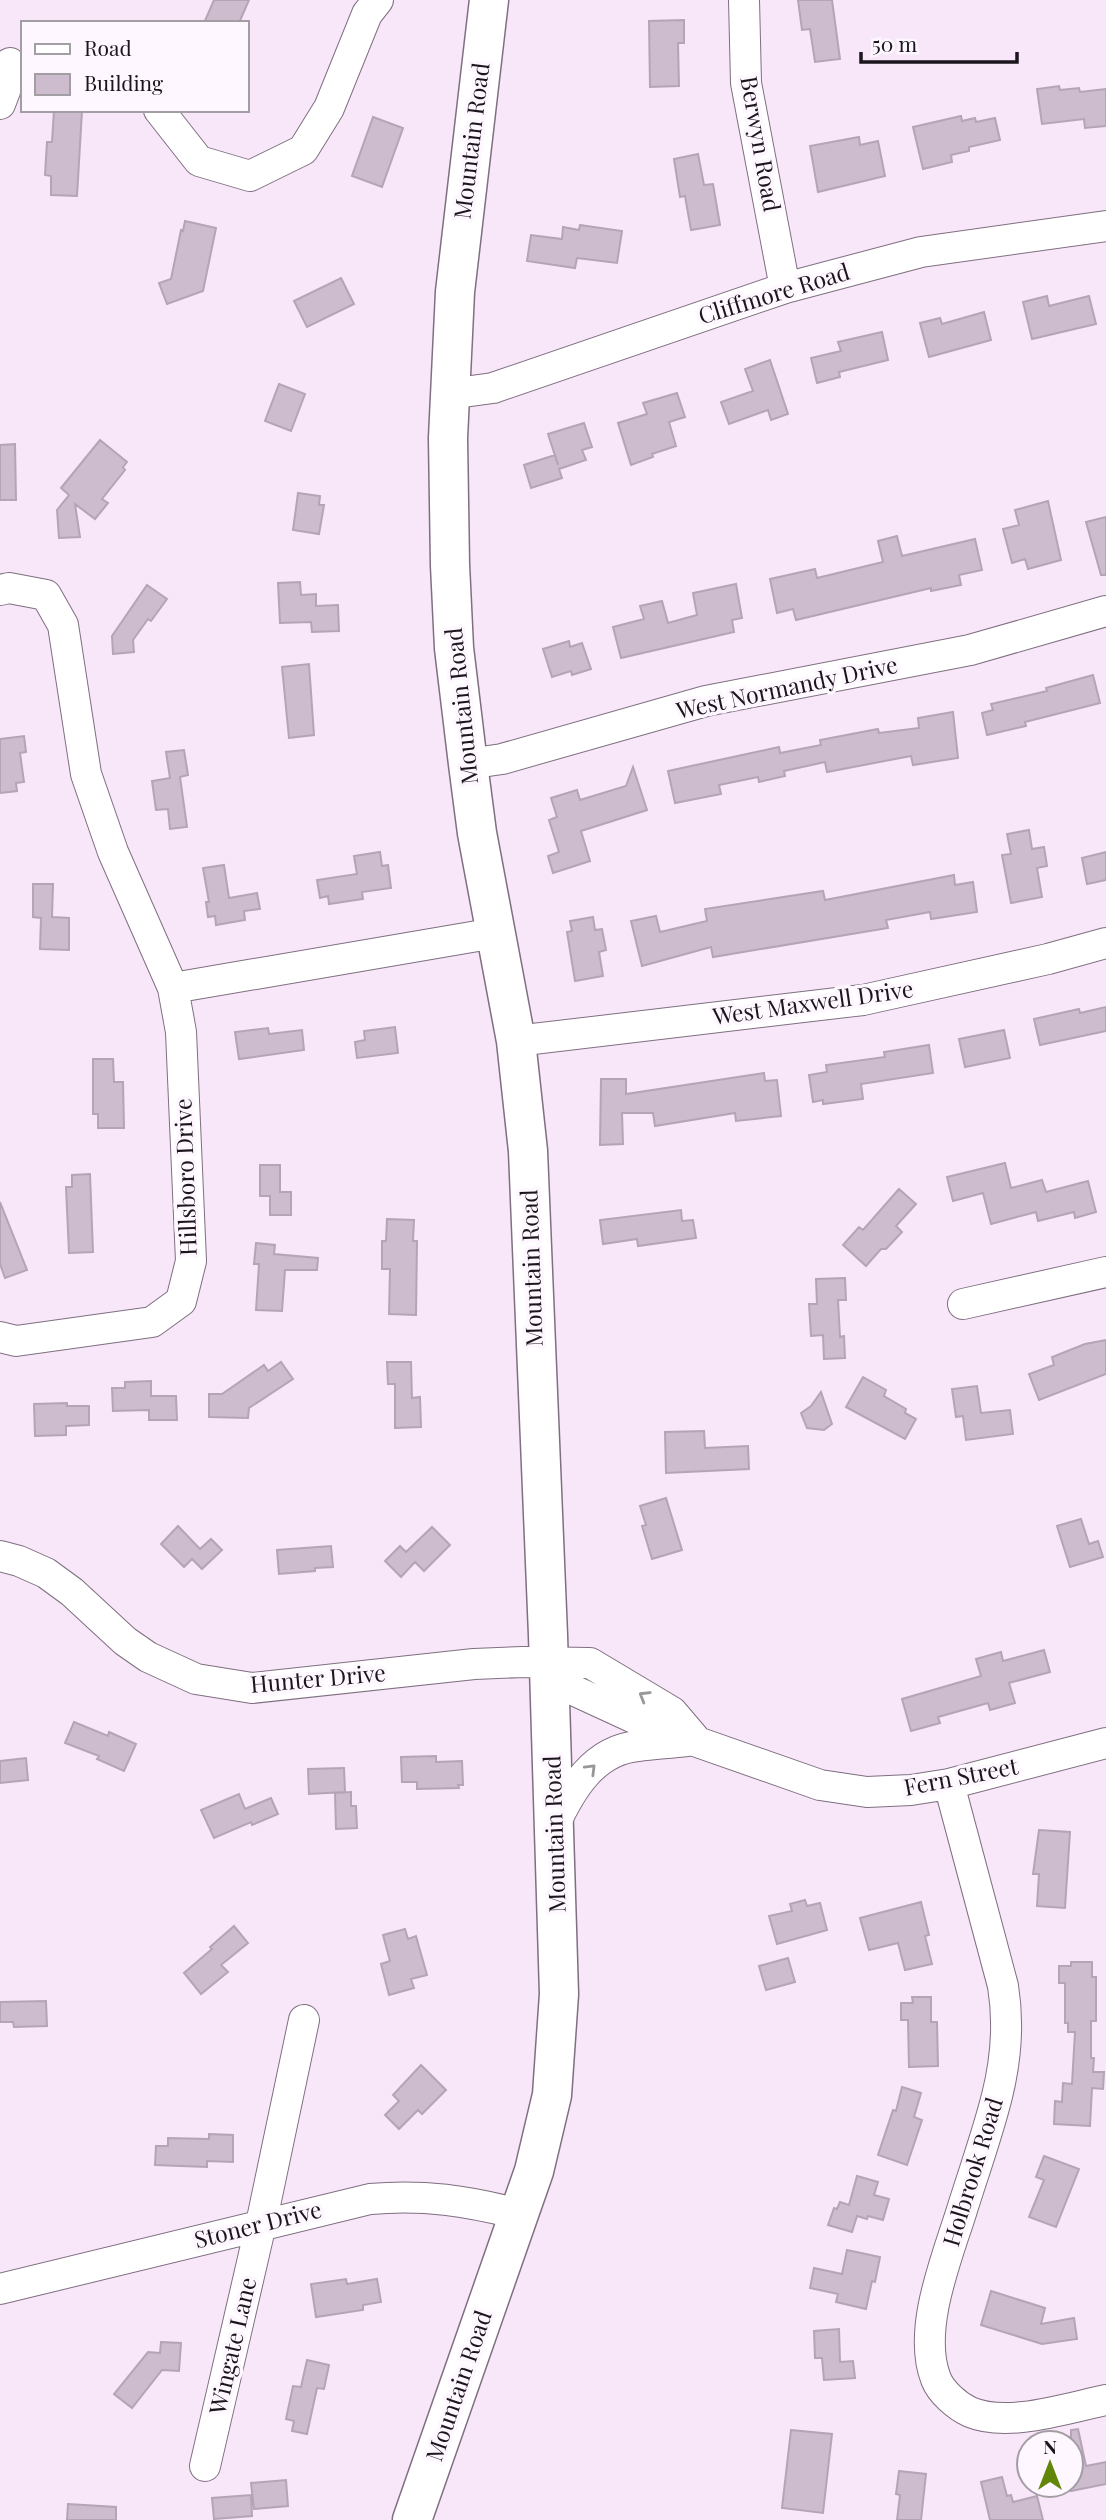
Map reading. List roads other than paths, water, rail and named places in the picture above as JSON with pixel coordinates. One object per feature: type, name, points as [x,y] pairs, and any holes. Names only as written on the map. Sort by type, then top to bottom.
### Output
[{"type":"main road","name":"Mountain Road","points":[[412,2520],[519,2214],[544,2132],[552,2095],[559,1994],[549,1663],[528,1151],[516,1041],[495,933],[468,764],[454,648],[450,565],[449,394],[455,292],[489,0]]},
{"type":"street","points":[[161,112],[199,161],[250,176],[303,150],[329,108],[367,14],[378,0]]},
{"type":"street","name":"Berwyn Road","points":[[744,0],[746,83],[785,288]]},
{"type":"street","points":[[0,104],[11,60]]},
{"type":"street","name":"Cliffmore Road","points":[[449,394],[493,388],[785,288],[920,252],[1106,226]]},
{"type":"street","name":"Hillsboro Drive","points":[[0,590],[9,588],[46,595],[63,625],[86,774],[113,852],[173,988],[181,1032],[191,1261],[181,1301],[152,1322],[16,1341],[0,1337]]},
{"type":"street","name":"West Normandy Drive","points":[[468,764],[502,759],[706,701],[970,650],[1106,611]]},
{"type":"street","points":[[173,988],[495,933]]},
{"type":"street","name":"West Maxwell Drive","points":[[516,1041],[863,1000],[1048,959],[1106,943]]},
{"type":"street","points":[[963,1304],[1106,1272]]},
{"type":"street","name":"Hunter Drive","points":[[0,1556],[46,1573],[72,1592],[125,1641],[148,1657],[172,1670],[213,1683],[252,1688],[474,1664],[549,1663]]},
{"type":"street","name":"Fern Street","points":[[549,1663],[590,1663],[671,1712],[695,1740],[783,1774],[820,1785],[867,1792],[912,1790],[948,1784],[1106,1743]]},
{"type":"street","points":[[554,1826],[582,1778],[605,1756],[637,1746],[695,1740]]},
{"type":"street","name":"Holbrook Road","points":[[948,1784],[1003,1986],[1007,2035],[998,2094],[940,2281],[930,2337],[936,2381],[949,2397],[970,2412],[995,2417],[1023,2417],[1106,2400]]},
{"type":"street","name":"Wingate Lane","points":[[205,2466],[261,2224],[304,2020]]},
{"type":"street","name":"Stoner Drive","points":[[0,2289],[370,2199],[442,2197],[519,2214]]}]
